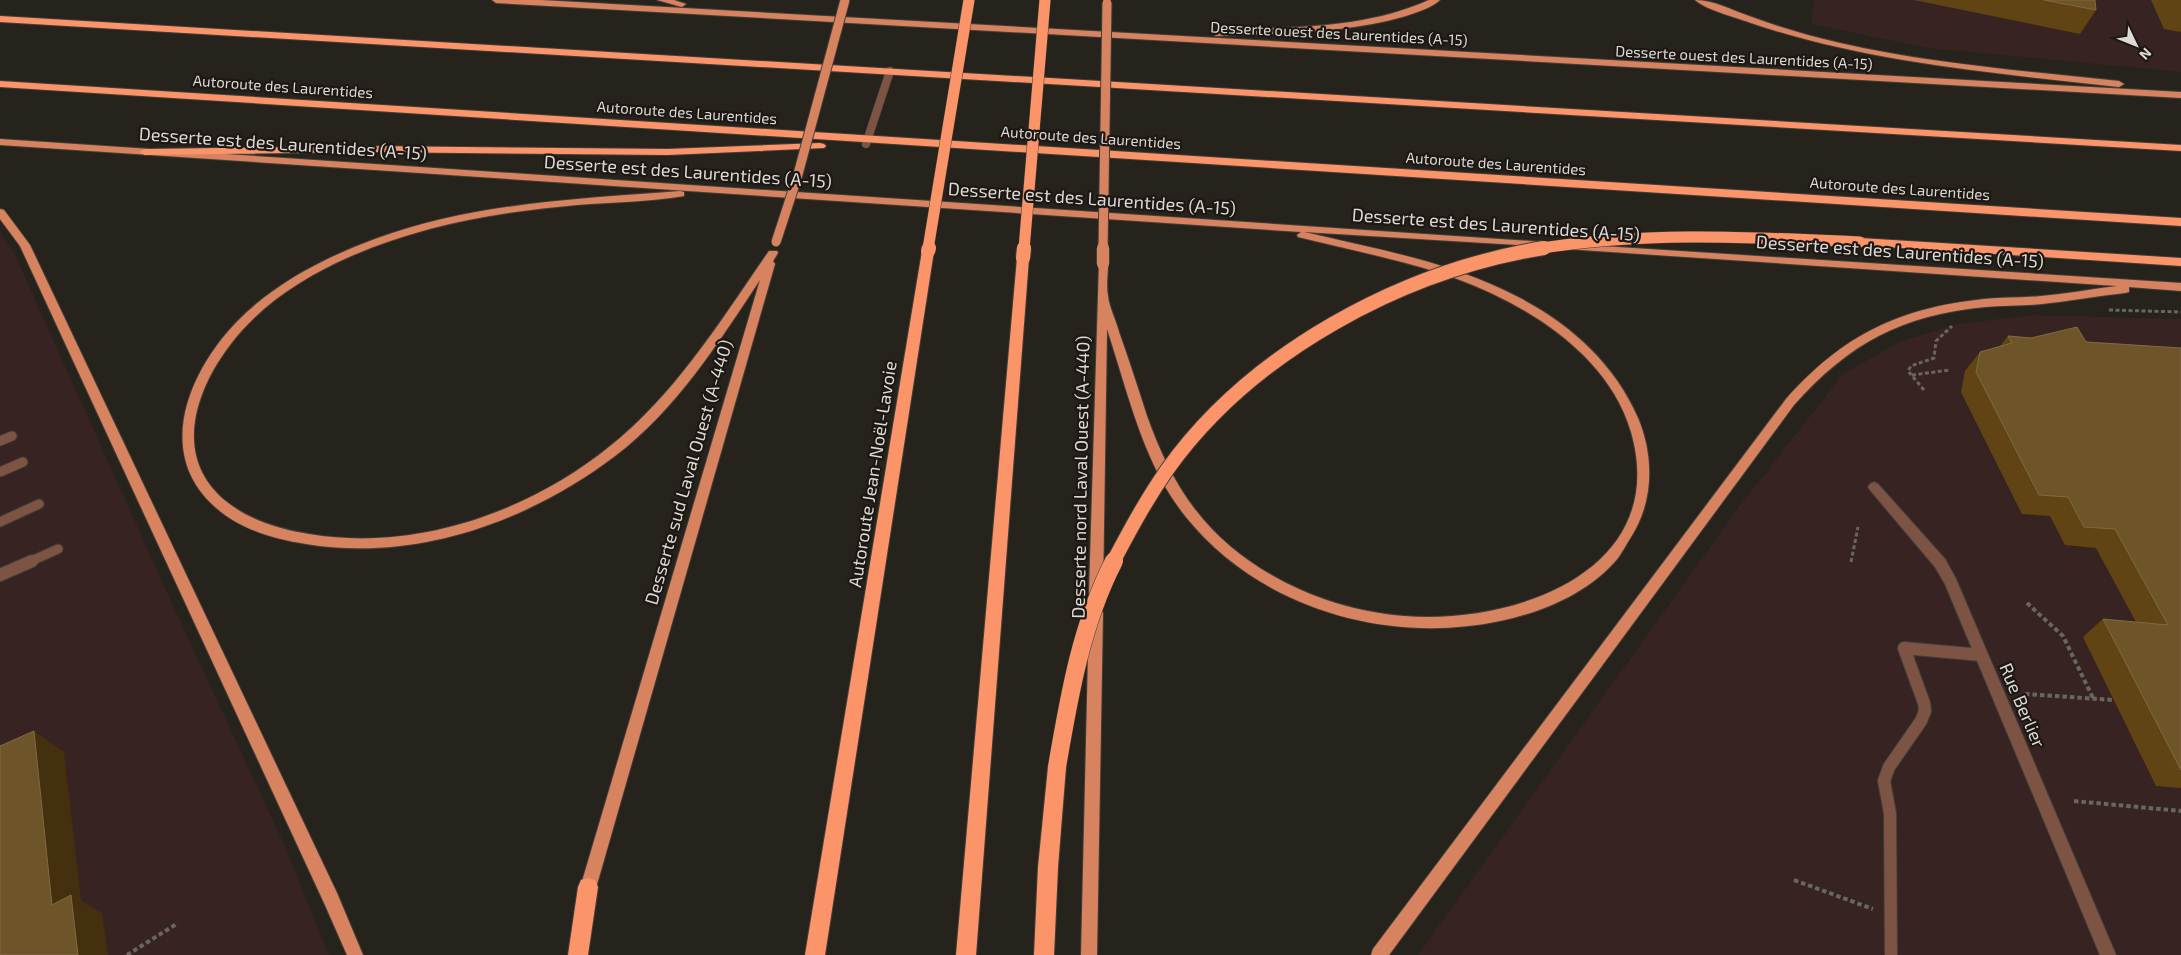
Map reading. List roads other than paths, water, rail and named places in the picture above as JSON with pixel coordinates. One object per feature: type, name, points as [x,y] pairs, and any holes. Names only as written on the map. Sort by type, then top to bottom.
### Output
[{"type":"highway","name":"Autoroute Jean-Noël-Lavoie","points":[[815,955],[969,0]]},
{"type":"highway","points":[[966,955],[1044,0]]},
{"type":"highway","points":[[0,19],[2181,148]]},
{"type":"highway","name":"Autoroute des Laurentides","points":[[0,84],[867,141],[2181,222]]},
{"type":"highway","points":[[144,152],[367,149],[668,152],[867,141]]},
{"type":"highway","points":[[1044,955],[1048,867],[1057,767],[1076,669],[1087,627],[1115,558],[1146,500],[1175,458],[1245,385],[1281,356],[1324,328],[1365,306],[1470,264],[1598,240],[1665,236],[1758,237],[2181,262]]},
{"type":"highway","points":[[578,955],[588,887]]},
{"type":"main road","name":"Desserte ouest des Laurentides (A-15)","points":[[496,0],[2181,95]]},
{"type":"main road","points":[[662,0],[726,13]]},
{"type":"main road","name":"Desserte sud Laval Ouest (A-440)","points":[[568,955],[775,247],[797,178],[845,0]]},
{"type":"main road","points":[[1159,37],[1344,26],[1393,16],[1436,0]]},
{"type":"main road","points":[[1699,0],[1779,29],[1883,55],[1926,62],[2181,91]]},
{"type":"main road","name":"Desserte nord Laval Ouest (A-440)","points":[[1089,955],[1108,1]]},
{"type":"main road","name":"Desserte est des Laurentides (A-15)","points":[[0,142],[2181,287]]},
{"type":"main road","points":[[720,191],[529,206],[471,214],[425,226],[373,243],[312,272],[265,303],[239,326],[215,356],[203,376],[193,402],[188,428],[190,455],[201,482],[212,497],[228,510],[248,522],[275,533],[302,539],[365,544],[398,542],[431,536],[496,516],[544,495],[586,470],[612,452],[642,426],[687,376],[775,247]]},
{"type":"main road","points":[[0,212],[25,245],[331,899],[354,955]]},
{"type":"main road","points":[[1103,298],[1147,433],[1160,468],[1170,485],[1200,526],[1226,551],[1254,572],[1287,590],[1319,603],[1369,617],[1410,622],[1450,622],[1511,613],[1545,602],[1576,587],[1603,565],[1623,541],[1637,514],[1644,464],[1630,411],[1605,372],[1589,353],[1542,316],[1511,298],[1469,279],[1434,268],[1271,227]]},
{"type":"main road","points":[[1379,955],[1790,402],[1819,369],[1860,340],[1890,325],[1930,312],[1979,304],[2040,300],[2150,286]]},
{"type":"street","name":"Rue Berlier","points":[[1874,487],[1940,563],[1951,583],[2108,955]]},
{"type":"lane","points":[[867,141],[890,71]]},
{"type":"lane","points":[[0,441],[12,436]]},
{"type":"lane","points":[[0,472],[23,462]]},
{"type":"lane","points":[[0,522],[39,504]]},
{"type":"lane","points":[[0,576],[58,548]]},
{"type":"lane","points":[[1891,955],[1890,813],[1884,782],[1889,767],[1921,721],[1924,711],[1924,703],[1904,648],[1981,655]]}]
